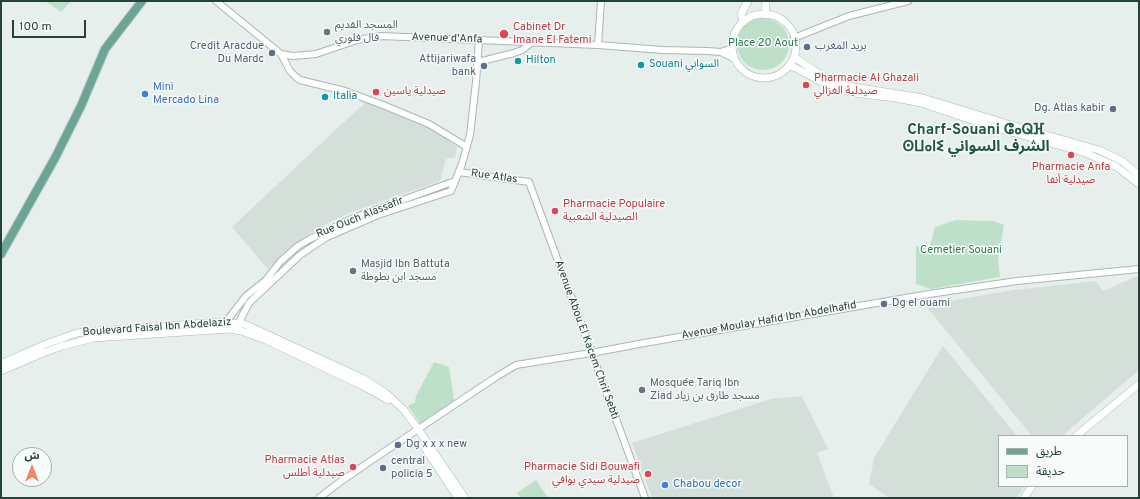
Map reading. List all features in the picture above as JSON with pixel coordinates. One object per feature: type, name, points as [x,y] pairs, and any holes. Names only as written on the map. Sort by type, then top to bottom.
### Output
[{"type":"main road","points":[[1,254],[55,158],[79,111],[105,49],[142,1]]},
{"type":"main road","points":[[743,22],[741,14],[748,1]]},
{"type":"main road","points":[[765,14],[766,1]]},
{"type":"main road","points":[[765,14],[773,16],[783,22],[791,31],[796,48],[794,57],[782,72],[765,78],[756,77],[747,73],[740,67],[735,59],[732,48],[734,34],[743,22],[757,15],[765,14]]},
{"type":"main road","points":[[794,57],[824,77],[836,82],[854,87],[923,98],[1100,150],[1122,162],[1139,175]]},
{"type":"main road","points":[[788,66],[801,70],[829,86],[854,93],[896,98],[921,103],[993,127],[1086,153],[1117,167],[1139,184]]},
{"type":"main road","name":"Boulevard Faisal Ibn Abdelaziz","points":[[2,367],[46,344],[77,333],[225,323],[237,326],[383,396],[417,431],[465,498]]},
{"type":"main road","name":"Boulevard Faisal Ibn Abdelaziz","points":[[2,367],[62,346],[93,338],[237,326]]},
{"type":"main road","points":[[1084,435],[1139,384]]},
{"type":"main road","points":[[1077,435],[1139,389]]},
{"type":"main road","name":"Boulevard Faisal Ibn Abdelaziz","points":[[417,431],[458,498]]},
{"type":"main road","points":[[1024,498],[1032,491]]},
{"type":"street","points":[[216,1],[281,54],[290,71],[300,80],[345,91],[383,105],[429,124],[467,147]]},
{"type":"street","points":[[598,45],[601,1]]},
{"type":"street","points":[[794,38],[849,16],[908,1]]},
{"type":"street","name":"Avenue d'Anfa","points":[[281,54],[300,56],[316,54],[351,42],[375,37],[598,45],[663,50],[721,52],[732,48]]},
{"type":"street","points":[[455,181],[467,147],[472,123],[479,40]]},
{"type":"street","name":"Avenue d'Anfa","points":[[478,62],[514,53],[522,50],[531,43]]},
{"type":"street","name":"Avenue d'Anfa","points":[[721,52],[735,59]]},
{"type":"street","name":"Rue Atlas","points":[[459,172],[529,182]]},
{"type":"street","name":"Rue Ouch Alassafir","points":[[237,326],[249,303],[300,255],[327,237],[378,215],[451,191],[455,181]]},
{"type":"street","name":"Rue Ouch Alassafir","points":[[225,323],[246,296],[265,281],[281,261],[310,238],[353,218],[455,181]]},
{"type":"street","name":"Avenue Abou El Kacem Chrif Sebti","points":[[529,182],[645,498]]},
{"type":"street","name":"Avenue Moulay Hafid Ibn Abdelhafid","points":[[319,498],[340,482],[514,366],[929,294],[1017,281],[1139,269]]},
{"type":"shaded area","points":[[367,102],[419,122],[446,138],[457,148],[455,157],[446,159],[440,181],[352,212],[332,221],[294,245],[268,269],[232,227]]},
{"type":"shaded area","points":[[1139,276],[1139,370],[1063,435],[1031,435],[925,305],[1014,290],[1096,281],[1103,291]]},
{"type":"shaded area","points":[[943,346],[1016,435],[998,435],[998,487],[1023,487],[1017,498],[889,498],[869,484],[874,458]]},
{"type":"shaded area","points":[[802,396],[828,449],[817,453],[834,498],[652,498],[632,443],[771,399]]},
{"type":"green space","points":[[45,1],[71,1],[61,12]]},
{"type":"green space","name":"Place 20 Aout","points":[[763,18],[773,20],[781,26],[787,34],[789,44],[787,54],[781,62],[773,68],[763,70],[753,68],[745,62],[739,54],[737,44],[739,34],[745,26],[753,20]]},
{"type":"green space","name":"Cemetier Souani","points":[[956,220],[993,221],[1004,225],[998,258],[1000,277],[931,289],[916,284],[916,246],[929,249],[935,227]]},
{"type":"green space","points":[[434,362],[449,367],[455,405],[421,425],[408,406],[415,402],[416,396]]},
{"type":"green space","points":[[536,480],[548,498],[521,498],[517,493]]},
{"type":"place","name":"المسجد القديم فال فلوري","points":[[327,32]]},
{"type":"place","name":"Cabinet Dr Imane El Fatemi","points":[[504,34]]},
{"type":"place","name":"بريد المغرب","points":[[807,47]]},
{"type":"place","name":"Credit Aracdue Du Mardc","points":[[272,53]]},
{"type":"place","name":"Hilton","points":[[518,61]]},
{"type":"place","name":"Souani السواني","points":[[641,65]]},
{"type":"place","name":"Attijariwafa bank","points":[[484,66]]},
{"type":"place","name":"Pharmacie Al Ghazali صيدلية الغزالي","points":[[806,85]]},
{"type":"place","name":"صيدلية ياسين","points":[[376,92]]},
{"type":"place","name":"Mini Mercado Lina","points":[[145,94]]},
{"type":"place","name":"Italia","points":[[325,97]]},
{"type":"place","name":"Dg. Atlas kabir","points":[[1113,109]]},
{"type":"place","name":"Pharmacie Anfa صيدلية أنفا","points":[[1071,155]]},
{"type":"place","name":"Pharmacie Populaire الصيدلية الشعبية","points":[[555,211]]},
{"type":"place","name":"Masjid Ibn Battuta مسجد ابن بطوطة","points":[[353,271]]},
{"type":"place","name":"Dg el ouami","points":[[884,304]]},
{"type":"place","name":"Mosquée Tariq Ibn Ziad مسجد طارق بن زياد","points":[[642,390]]},
{"type":"place","name":"Dg x x x new","points":[[398,445]]},
{"type":"place","name":"Pharmacie Atlas صيدلية أطلس","points":[[353,467]]},
{"type":"place","name":"central policia 5","points":[[383,468]]},
{"type":"place","name":"Pharmacie Sidi Bouwafi صيدلية سيدي بوافي","points":[[648,474]]},
{"type":"place","name":"Chabou decor","points":[[665,485]]},
{"type":"district","name":"Charf-Souani ⵛⴰⵕⴼ ⵙⵡⴰⵏⵉ الشرف السواني","points":[[976,140]]}]
